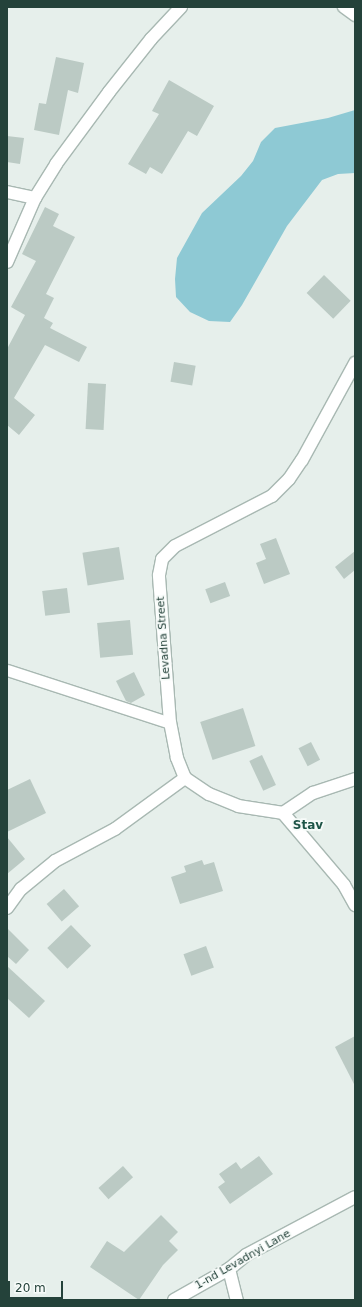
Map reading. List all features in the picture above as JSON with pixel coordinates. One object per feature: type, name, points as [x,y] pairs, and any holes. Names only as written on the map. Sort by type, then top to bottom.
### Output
[{"type":"street","points":[[7,262],[35,198],[56,164],[109,92],[151,39],[181,7]]},
{"type":"street","points":[[344,7],[355,15]]},
{"type":"street","points":[[7,192],[35,198]]},
{"type":"street","name":"Levadna Street","points":[[185,778],[177,758],[170,723],[159,575],[162,559],[175,546],[272,496],[289,479],[302,460],[355,363]]},
{"type":"street","points":[[7,908],[21,889],[55,861],[115,830],[185,778],[208,794],[238,806],[283,813],[344,885],[355,905]]},
{"type":"street","points":[[283,813],[313,793],[355,779]]},
{"type":"street","name":"1-nd Levadnyi Lane","points":[[174,1300],[229,1269],[246,1255],[355,1197]]},
{"type":"street","points":[[229,1269],[237,1300]]},
{"type":"lane","points":[[7,670],[170,723]]},
{"type":"water","points":[[355,110],[355,173],[338,174],[322,180],[287,226],[242,305],[230,322],[209,321],[190,312],[176,297],[175,279],[177,258],[202,213],[241,176],[253,161],[261,142],[275,128],[328,118]]},
{"type":"building","points":[[56,57],[84,63],[78,93],[68,90],[59,135],[34,130],[39,103],[46,104]]},
{"type":"building","points":[[169,80],[214,106],[197,136],[188,131],[162,174],[150,167],[146,174],[128,164],[159,114],[152,111]]},
{"type":"building","points":[[7,136],[24,138],[20,164],[7,162]]},
{"type":"building","points":[[45,207],[59,214],[53,226],[75,237],[46,294],[54,298],[44,318],[53,323],[50,328],[87,347],[79,362],[45,345],[14,398],[35,415],[19,435],[7,425],[7,349],[25,315],[11,307],[36,261],[22,254]]},
{"type":"building","points":[[324,275],[351,301],[333,319],[307,293]]},
{"type":"building","points":[[174,362],[196,366],[192,386],[171,382]]},
{"type":"building","points":[[88,383],[106,384],[104,430],[86,429]]},
{"type":"building","points":[[276,538],[290,574],[264,584],[256,563],[266,559],[260,544]]},
{"type":"building","points":[[119,547],[124,580],[88,585],[82,553]]},
{"type":"building","points":[[355,551],[355,570],[344,579],[335,567]]},
{"type":"building","points":[[225,582],[230,596],[210,603],[205,589]]},
{"type":"building","points":[[67,588],[70,613],[45,616],[42,591]]},
{"type":"building","points":[[130,620],[133,655],[100,658],[97,623]]},
{"type":"building","points":[[134,672],[145,695],[131,703],[126,701],[116,681]]},
{"type":"building","points":[[243,708],[255,746],[213,760],[200,722]]},
{"type":"building","points":[[311,742],[320,760],[308,766],[299,748]]},
{"type":"building","points":[[262,755],[276,785],[263,791],[249,761]]},
{"type":"building","points":[[30,779],[46,813],[7,832],[7,790]]},
{"type":"building","points":[[7,837],[25,859],[7,874]]},
{"type":"building","points":[[202,860],[204,865],[214,862],[223,891],[180,904],[171,877],[186,872],[184,866]]},
{"type":"building","points":[[64,889],[79,906],[62,921],[47,904]]},
{"type":"building","points":[[71,925],[91,946],[67,969],[47,948]]},
{"type":"building","points":[[7,928],[29,950],[16,964],[7,956]]},
{"type":"building","points":[[206,946],[214,968],[191,976],[183,954]]},
{"type":"building","points":[[7,966],[45,1001],[29,1018],[7,998]]},
{"type":"building","points":[[355,1036],[355,1086],[335,1047]]},
{"type":"building","points":[[259,1156],[273,1174],[230,1204],[218,1187],[225,1182],[219,1174],[236,1162],[241,1169]]},
{"type":"building","points":[[123,1166],[133,1177],[109,1199],[98,1188]]},
{"type":"building","points":[[161,1215],[178,1232],[169,1241],[178,1250],[163,1265],[139,1300],[90,1267],[107,1241],[124,1252]]},
{"type":"district","name":"Stav","points":[[308,826]]}]
